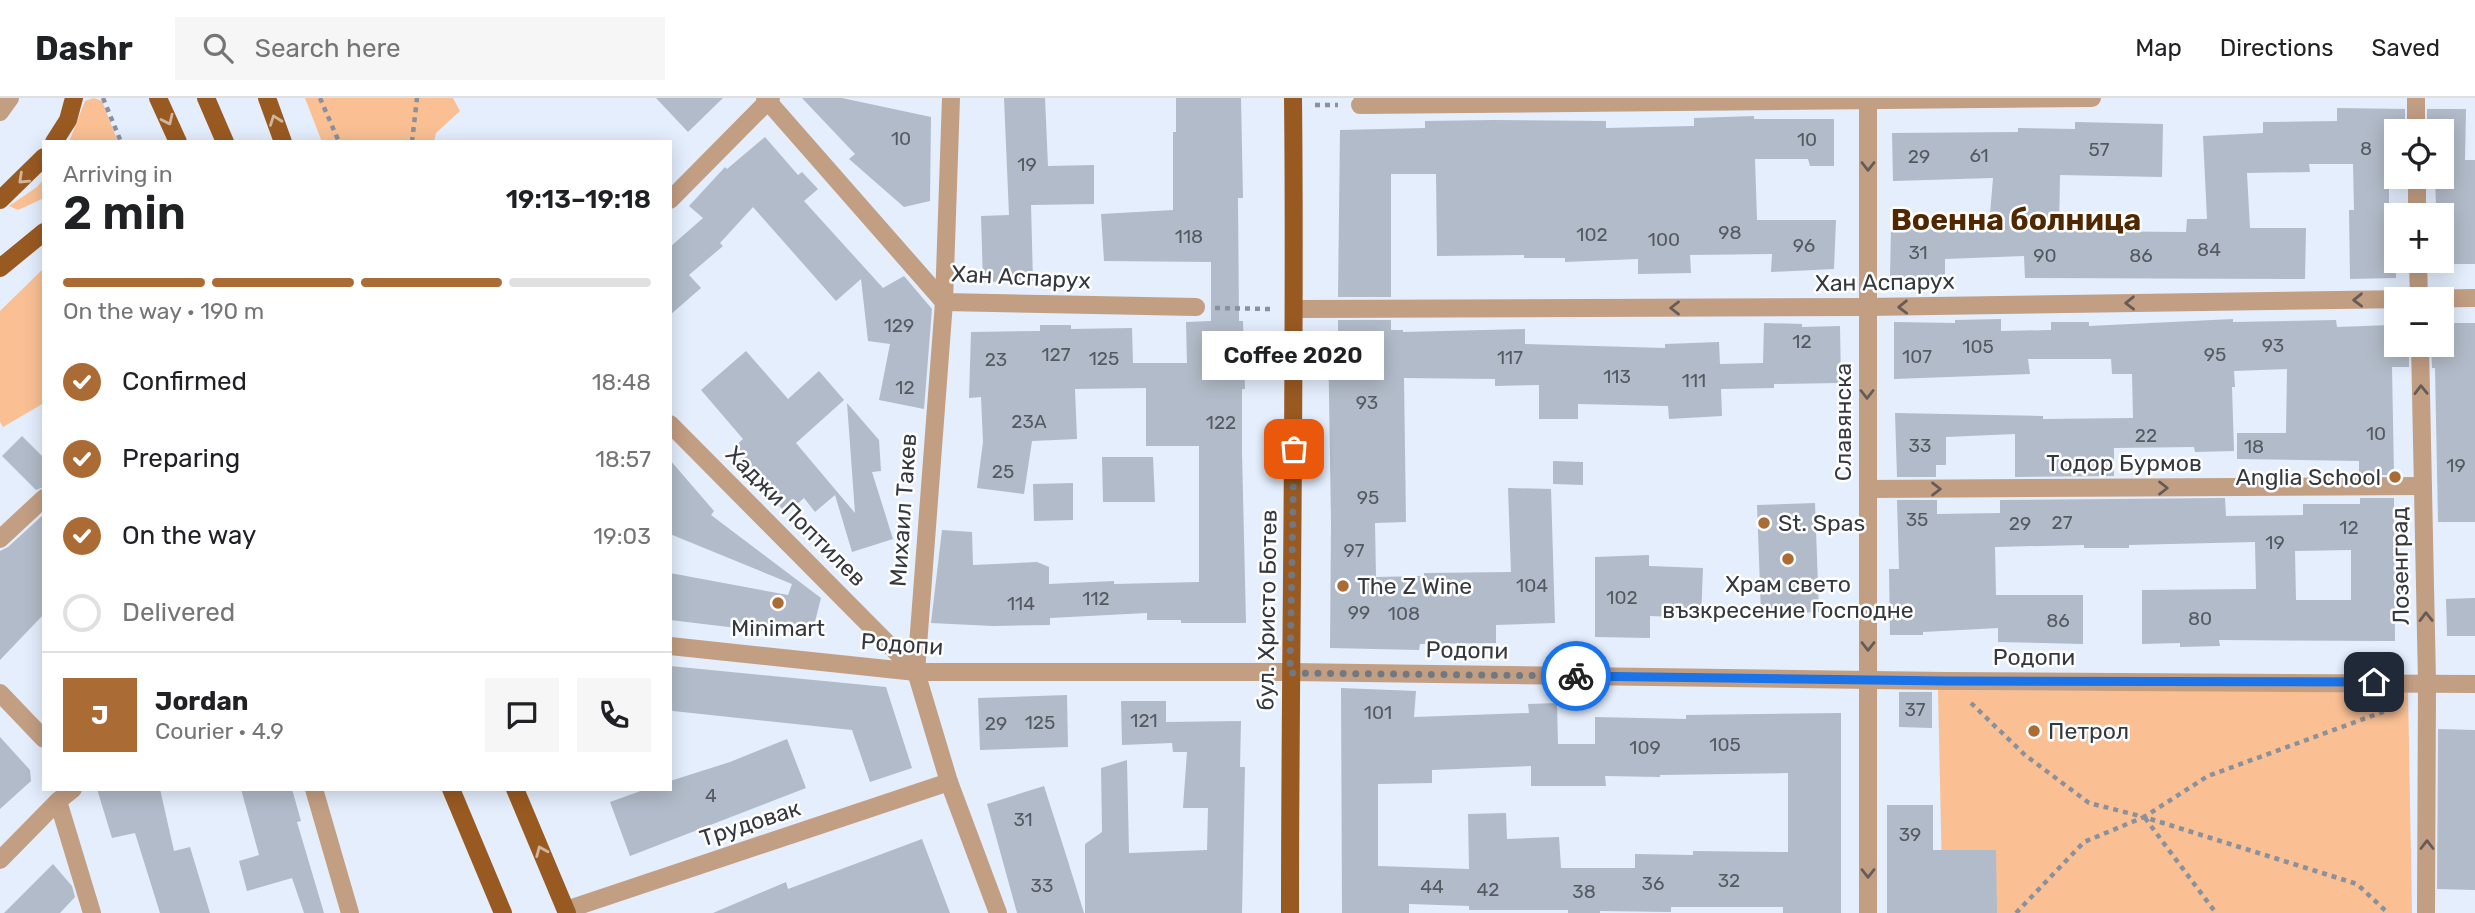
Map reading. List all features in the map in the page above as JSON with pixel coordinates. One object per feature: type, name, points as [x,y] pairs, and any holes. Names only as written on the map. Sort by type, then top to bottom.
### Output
[{"type":"main road","points":[[55,140],[68,120],[74,98]]},
{"type":"main road","points":[[158,98],[177,140]]},
{"type":"main road","points":[[206,98],[224,140]]},
{"type":"main road","points":[[267,98],[282,140]]},
{"type":"main road","name":"бул. Христо Ботев","points":[[1290,913],[1290,673],[1296,309],[1293,102]]},
{"type":"main road","points":[[0,200],[42,160]]},
{"type":"main road","points":[[0,268],[42,234]]},
{"type":"main road","points":[[452,791],[503,913]]},
{"type":"main road","points":[[518,794],[566,911]]},
{"type":"street","points":[[0,112],[10,98]]},
{"type":"street","name":"Михаил Такев","points":[[951,98],[944,302],[916,672],[949,782],[998,913]]},
{"type":"street","points":[[1360,105],[2092,98]]},
{"type":"street","points":[[2416,98],[2416,119]]},
{"type":"street","points":[[672,198],[768,99]]},
{"type":"street","name":"Хан Аспарух","points":[[768,99],[944,302],[1196,307]]},
{"type":"street","name":"Славянска","points":[[1868,100],[1868,913]]},
{"type":"street","name":"Хан Аспарух","points":[[2454,298],[2475,298]]},
{"type":"street","name":"Хан Аспарух","points":[[1296,309],[1867,307],[2384,300]]},
{"type":"street","name":"Лозенград","points":[[2420,357],[2427,682],[2426,913]]},
{"type":"street","name":"Хаджи Поптилев","points":[[672,426],[916,672]]},
{"type":"street","name":"Тодор Бурмов","points":[[1868,489],[2423,486]]},
{"type":"street","points":[[0,539],[42,500]]},
{"type":"street","name":"Родопи","points":[[672,646],[916,672],[2475,684]]},
{"type":"street","points":[[0,693],[42,737]]},
{"type":"street","name":"Трудовак","points":[[566,911],[949,782]]},
{"type":"street","points":[[0,860],[70,791]]},
{"type":"street","points":[[315,791],[350,913]]},
{"type":"street","points":[[58,801],[92,913]]},
{"type":"path","points":[[103,98],[120,140]]},
{"type":"path","points":[[320,98],[338,140]]},
{"type":"path","points":[[412,140],[417,98]]},
{"type":"path","points":[[1293,102],[1360,105]]},
{"type":"path","points":[[1196,307],[1296,309]]},
{"type":"path","points":[[1947,681],[2025,755],[2089,803],[2144,817],[2357,884],[2388,913]]},
{"type":"path","points":[[2016,913],[2084,842],[2144,817],[2208,776],[2396,709],[2427,682]]},
{"type":"path","points":[[2144,817],[2216,913]]},
{"type":"shaded area","points":[[94,98],[102,101],[117,140],[70,140],[85,101]]},
{"type":"shaded area","points":[[305,98],[453,98],[460,111],[436,133],[434,140],[321,140]]},
{"type":"shaded area","points":[[42,181],[42,199],[18,210],[9,206]]},
{"type":"shaded area","points":[[42,270],[42,404],[3,427],[0,422],[0,311]]},
{"type":"shaded area","points":[[1938,690],[2408,692],[2412,913],[1966,913],[1942,876]]},
{"type":"building","points":[[656,98],[723,98],[688,132]]},
{"type":"building","points":[[802,98],[842,98],[931,117],[930,201],[904,207],[849,159],[855,154]]},
{"type":"building","points":[[1004,98],[1045,98],[1048,166],[1094,165],[1094,204],[1031,205],[1033,281],[983,282],[981,216],[1009,215]]},
{"type":"building","points":[[1176,98],[1241,98],[1243,198],[1238,198],[1239,321],[1243,321],[1245,389],[1242,389],[1242,452],[1246,623],[1147,620],[1147,613],[1050,618],[1050,625],[931,623],[942,530],[972,532],[973,565],[1037,562],[1049,567],[1049,584],[1114,581],[1114,584],[1199,582],[1199,446],[1146,446],[1146,388],[1075,389],[1077,439],[1032,441],[1024,494],[977,488],[983,442],[981,397],[969,398],[971,332],[1040,331],[1040,325],[1071,325],[1071,329],[1132,328],[1133,363],[1187,363],[1186,322],[1211,321],[1211,262],[1104,261],[1101,214],[1173,210]]},
{"type":"building","points":[[2337,108],[2405,109],[2405,119],[2384,119],[2384,189],[2389,189],[2389,203],[2384,203],[2384,273],[2396,273],[2396,278],[2350,279],[2349,210],[2354,210],[2353,164],[2309,164],[2310,172],[2247,173],[2250,228],[2306,228],[2305,279],[2025,278],[2024,256],[1945,259],[1945,277],[1890,277],[1891,228],[1973,229],[1989,226],[1993,178],[1893,181],[1892,133],[2018,132],[2018,128],[2075,129],[2075,122],[2163,124],[2162,177],[2060,175],[2059,231],[2186,232],[2187,219],[2207,219],[2203,136],[2263,133],[2263,122],[2337,121]]},
{"type":"building","points":[[2427,109],[2466,109],[2465,160],[2475,160],[2475,264],[2454,264],[2454,203],[2436,203],[2435,189],[2454,189],[2454,119],[2427,119]]},
{"type":"building","points":[[1754,116],[1754,119],[1834,119],[1834,166],[1810,166],[1808,159],[1755,159],[1757,220],[1836,220],[1834,269],[1771,272],[1772,254],[1690,255],[1691,273],[1638,274],[1638,259],[1565,262],[1565,258],[1524,258],[1524,255],[1437,256],[1436,174],[1391,174],[1391,297],[1338,297],[1340,130],[1425,128],[1425,121],[1494,120],[1606,121],[1606,128],[1694,126],[1694,118]]},
{"type":"building","points":[[765,137],[798,175],[802,172],[818,189],[804,201],[883,288],[904,276],[932,309],[924,409],[879,400],[890,344],[868,341],[861,279],[836,301],[753,207],[720,243],[723,246],[689,275],[701,288],[672,313],[672,245],[703,218],[689,206],[725,167],[727,169]]},
{"type":"building","points":[[2001,319],[2001,331],[2051,330],[2051,322],[2089,322],[2089,326],[2233,319],[2233,322],[2336,320],[2337,327],[2384,325],[2384,357],[2409,357],[2409,367],[2392,367],[2394,475],[2359,475],[2359,461],[2237,459],[2237,433],[2286,433],[2287,369],[2234,371],[2234,451],[2195,452],[2194,447],[2114,448],[2114,476],[2015,477],[2015,434],[1946,437],[1946,465],[1936,465],[1936,477],[1897,477],[1895,413],[2043,416],[2043,419],[2133,418],[2132,374],[2112,374],[2111,359],[2028,359],[2030,374],[1894,379],[1894,322],[1955,323],[1955,320]]},
{"type":"building","points":[[1338,320],[1391,320],[1391,330],[1403,332],[1525,329],[1525,344],[1665,348],[1665,344],[1719,342],[1720,364],[1763,363],[1764,323],[1802,324],[1802,327],[1840,326],[1841,383],[1774,384],[1774,388],[1721,389],[1722,416],[1669,419],[1668,406],[1578,404],[1578,419],[1539,419],[1539,385],[1495,386],[1495,379],[1404,378],[1406,522],[1375,523],[1376,577],[1424,576],[1424,573],[1511,572],[1508,488],[1551,489],[1555,623],[1496,625],[1496,643],[1420,644],[1419,650],[1330,648],[1328,331],[1338,331]]},
{"type":"building","points":[[2454,323],[2475,323],[2475,522],[2438,522],[2435,368],[2432,368],[2432,357],[2454,357]]},
{"type":"building","points":[[746,351],[788,399],[819,371],[844,400],[796,443],[855,513],[847,403],[879,440],[881,471],[872,472],[893,539],[852,552],[835,495],[815,512],[804,498],[786,514],[733,448],[743,439],[701,390]]},
{"type":"building","points":[[22,436],[42,456],[42,488],[36,490],[2,456]]},
{"type":"building","points":[[1102,457],[1153,457],[1155,502],[1103,502]]},
{"type":"building","points":[[1553,461],[1583,462],[1583,485],[1553,484]]},
{"type":"building","points":[[672,462],[714,511],[711,515],[821,598],[811,637],[672,620],[672,573],[788,595],[792,584],[672,535]]},
{"type":"building","points":[[1073,483],[1073,520],[1034,521],[1033,484]]},
{"type":"building","points":[[2225,498],[2226,516],[2303,515],[2303,504],[2360,504],[2360,498],[2394,498],[2395,641],[2219,640],[2220,646],[2180,647],[2180,643],[2142,644],[2142,590],[2256,589],[2255,542],[2129,545],[2129,548],[2084,548],[2084,545],[1995,547],[1996,595],[2083,595],[2083,644],[1998,642],[1998,628],[1923,632],[1923,635],[1890,635],[1889,569],[1899,569],[1897,500],[1937,500],[1937,514],[2000,513],[2000,500]],"holes":[[[2351,550],[2351,600],[2296,600],[2295,551]]]},
{"type":"building","name":"Храм свето възкресение Господне","points":[[1815,503],[1819,612],[1761,614],[1757,505]]},
{"type":"building","points":[[42,516],[42,616],[0,660],[0,551]]},
{"type":"building","points":[[1649,555],[1649,566],[1703,568],[1701,618],[1650,616],[1650,638],[1595,637],[1595,557]]},
{"type":"building","points":[[2475,598],[2475,636],[2447,636],[2446,599]]},
{"type":"building","points":[[672,666],[886,687],[912,768],[870,782],[852,730],[673,711]]},
{"type":"building","points":[[1341,688],[1416,691],[1414,717],[1529,713],[1528,704],[1557,703],[1558,744],[1595,744],[1595,717],[1686,719],[1686,715],[1841,713],[1841,913],[1783,913],[1783,907],[1671,907],[1671,912],[1568,913],[1568,910],[1469,910],[1469,906],[1409,904],[1409,913],[1342,913]],"holes":[[[1531,766],[1531,786],[1606,786],[1605,776],[1788,773],[1788,852],[1693,851],[1693,855],[1635,854],[1635,868],[1561,868],[1559,837],[1507,839],[1506,813],[1468,814],[1469,869],[1378,866],[1378,784],[1432,783],[1432,770]]]},
{"type":"building","points":[[1899,692],[1932,692],[1932,728],[1899,727]]},
{"type":"building","points":[[1067,695],[1068,747],[980,750],[978,698]]},
{"type":"building","points":[[1121,701],[1166,701],[1166,722],[1241,721],[1240,767],[1245,767],[1242,913],[1085,913],[1085,844],[1102,832],[1101,768],[1127,760],[1129,853],[1207,850],[1208,808],[1183,808],[1187,752],[1173,752],[1172,743],[1122,745]]},
{"type":"building","points":[[2438,729],[2475,730],[2475,890],[2437,889]]},
{"type":"building","points":[[0,737],[30,770],[31,781],[0,809]]},
{"type":"building","points":[[787,739],[806,788],[630,856],[610,802],[640,791],[672,791],[672,780],[730,762]]},
{"type":"building","points":[[1044,786],[1084,913],[1017,913],[987,804]]},
{"type":"building","points":[[98,791],[160,791],[174,851],[190,847],[210,913],[160,913],[135,833],[112,838]]},
{"type":"building","points":[[242,791],[293,791],[301,821],[297,822],[324,913],[304,913],[292,878],[247,891],[239,861],[259,855]]},
{"type":"building","points":[[1887,805],[1933,805],[1933,850],[1996,850],[1997,913],[1887,913]]},
{"type":"building","points":[[922,839],[950,913],[713,913],[786,882],[788,889]]},
{"type":"building","points":[[53,864],[72,886],[75,897],[60,913],[4,913]]},
{"type":"way so far","points":[[1294,449],[1290,673],[1576,676]]},
{"type":"place","name":"Coffee 2020","points":[[1294,449]]},
{"type":"place","name":"Anglia School","points":[[2395,477]]},
{"type":"place","name":"St. Spas","points":[[1764,523]]},
{"type":"place","name":"Храм свето възкресение Господне","points":[[1788,559]]},
{"type":"place","name":"The Z Wine","points":[[1343,586]]},
{"type":"place","name":"Minimart","points":[[778,603]]},
{"type":"place","name":"Петрол","points":[[2034,731]]},
{"type":"district","name":"Военна болница","points":[[2016,220]]},
{"type":"route","points":[[1576,676],[1947,681],[2374,682]]}]
